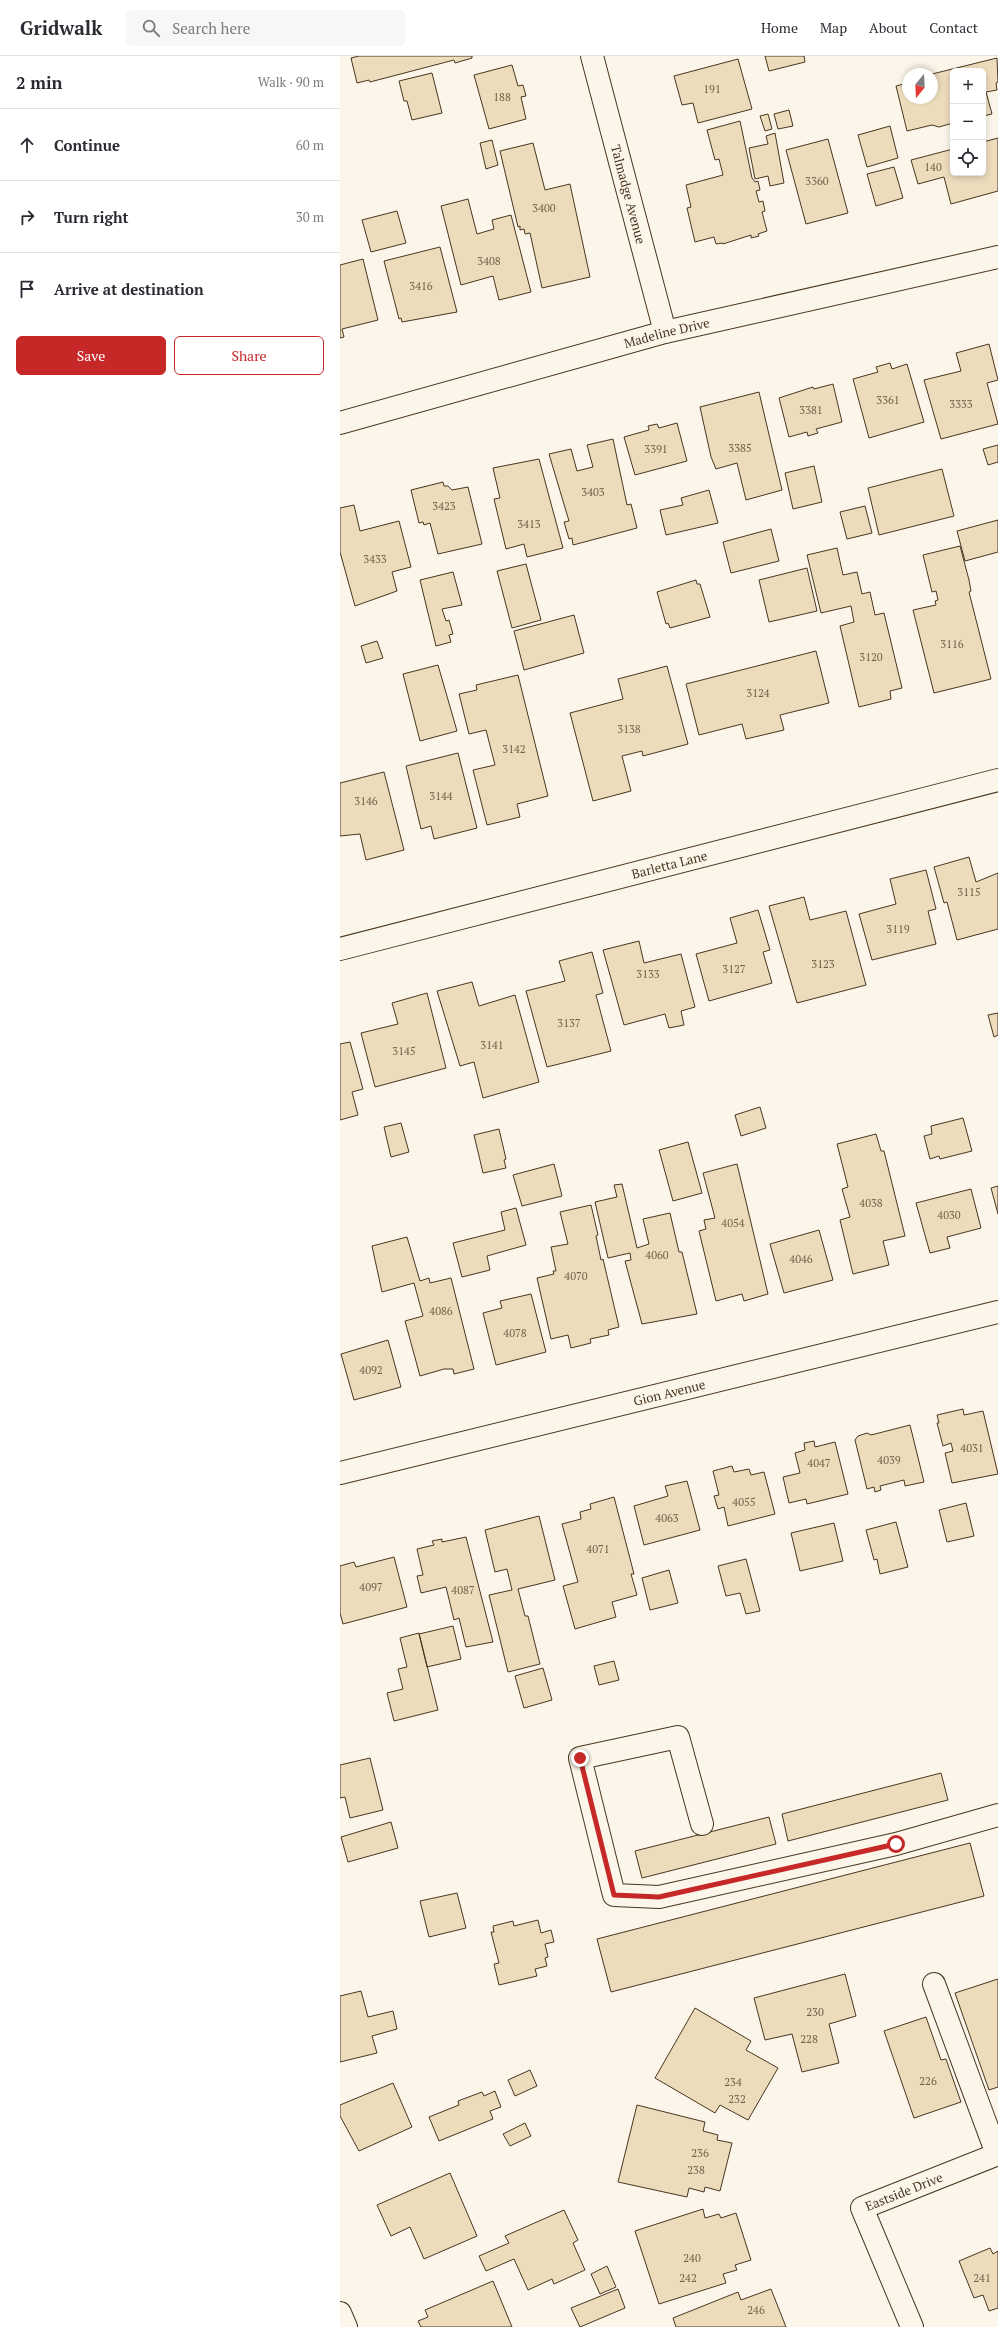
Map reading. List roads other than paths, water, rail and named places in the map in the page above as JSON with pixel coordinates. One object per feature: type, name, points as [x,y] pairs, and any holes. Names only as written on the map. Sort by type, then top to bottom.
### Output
[{"type":"street","name":"Talmadge Avenue","points":[[592,56],[665,332]]},
{"type":"street","name":"Madeline Drive","points":[[340,423],[665,332],[998,257]]},
{"type":"street","name":"Barletta Lane","points":[[340,949],[998,780]]},
{"type":"street","name":"Gion Avenue","points":[[340,1473],[998,1312]]},
{"type":"street","points":[[702,1824],[678,1737],[580,1758],[614,1895],[659,1897],[896,1844],[998,1815]]},
{"type":"street","points":[[934,1984],[997,2154]]},
{"type":"street","name":"Eastside Drive","points":[[912,2327],[862,2208],[997,2154]]},
{"type":"street","points":[[340,2313],[346,2327]]}]
